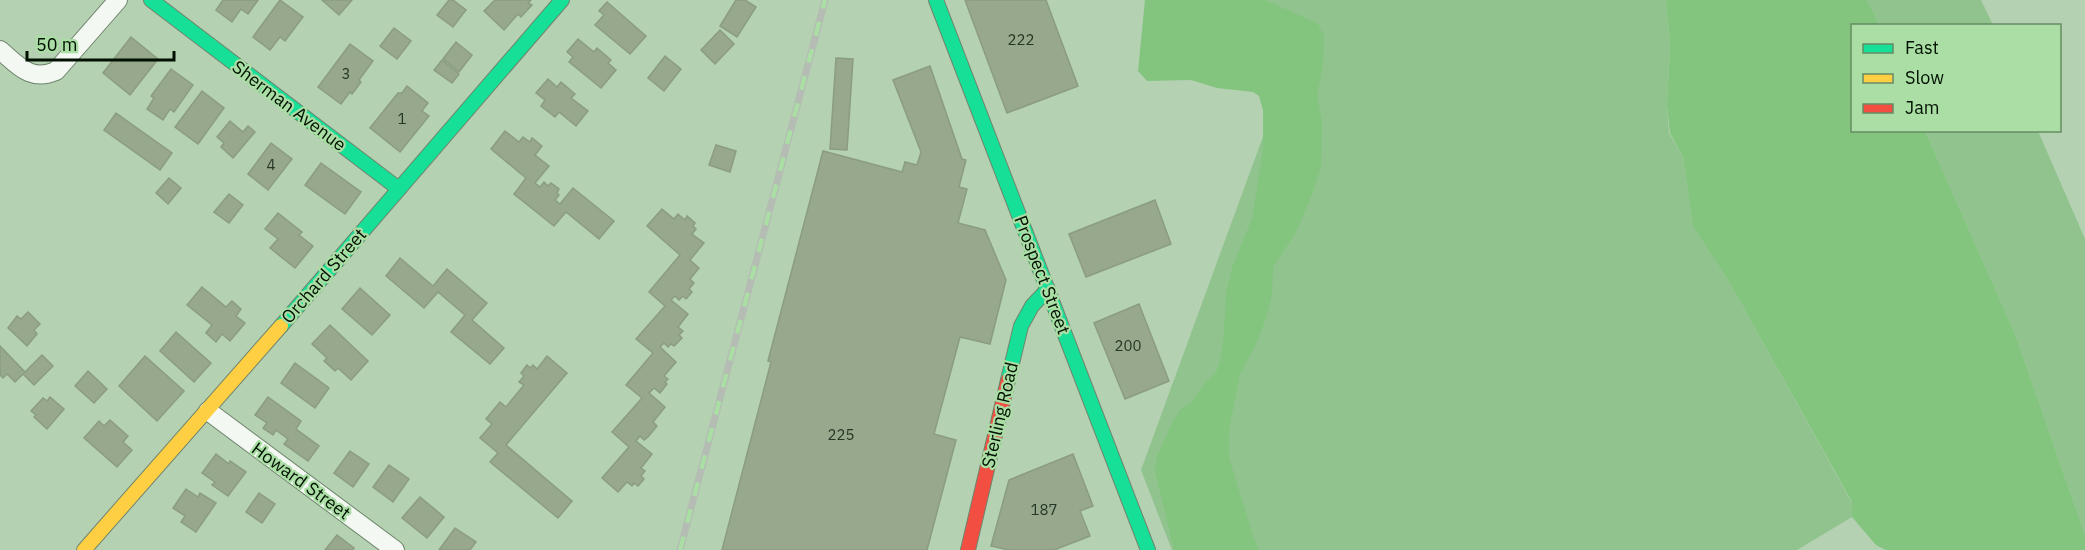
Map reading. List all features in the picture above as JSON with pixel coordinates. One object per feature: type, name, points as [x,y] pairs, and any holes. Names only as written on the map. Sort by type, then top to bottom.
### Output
[{"type":"street","points":[[0,50],[22,68],[37,75],[47,75],[63,65],[118,0]]},
{"type":"street","name":"Sherman Avenue","points":[[151,0],[399,189]]},
{"type":"street","name":"Orchard Street","points":[[84,550],[562,0]]},
{"type":"street","name":"Prospect Street","points":[[936,0],[1148,550]]},
{"type":"street","name":"Sterling Road","points":[[968,550],[1022,326],[1032,306],[1048,288]]},
{"type":"street","name":"Howard Street","points":[[207,411],[395,550]]},
{"type":"green space","points":[[1145,0],[1266,0],[1318,24],[1324,36],[1323,65],[1317,95],[1322,123],[1321,166],[1296,232],[1273,267],[1272,295],[1265,321],[1240,374],[1229,430],[1229,458],[1259,550],[1174,550],[1155,471],[1157,457],[1173,421],[1180,410],[1191,403],[1206,382],[1216,373],[1220,361],[1226,293],[1233,265],[1252,219],[1263,150],[1263,110],[1259,96],[1253,92],[1217,88],[1191,80],[1147,81],[1138,71]]},
{"type":"green space","points":[[1266,0],[1666,0],[1670,46],[1667,105],[1669,133],[1683,157],[1693,227],[1731,285],[1852,503],[1852,517],[1797,550],[1172,550],[1141,470],[1306,19]]},
{"type":"green space","points":[[1666,0],[1867,0],[1879,24],[1851,24],[1851,132],[1925,132],[2015,334],[2085,535],[2085,550],[1886,550],[1876,545],[1852,517],[1852,502],[1731,285],[1693,227],[1683,157],[1670,133],[1667,105],[1670,46]]},
{"type":"green space","points":[[1867,0],[1981,0],[1993,24],[1879,24]]},
{"type":"green space","points":[[1925,132],[2038,132],[2085,239],[2085,535],[2015,334]]},
{"type":"building","points":[[223,0],[258,0],[248,14],[241,9],[232,22],[216,10]]},
{"type":"building","points":[[280,0],[303,17],[285,41],[280,37],[270,50],[253,37]]},
{"type":"building","points":[[322,0],[352,0],[339,15]]},
{"type":"building","points":[[449,0],[453,0],[466,10],[453,27],[437,15]]},
{"type":"building","points":[[495,0],[531,0],[528,3],[532,5],[521,17],[518,14],[504,30],[484,11]]},
{"type":"building","points":[[736,0],[745,0],[756,7],[737,37],[720,26]]},
{"type":"building","points":[[965,0],[1046,0],[1078,86],[1007,113]]},
{"type":"building","points":[[607,2],[646,36],[630,54],[595,25],[604,15],[599,11]]},
{"type":"building","points":[[394,28],[411,41],[397,59],[380,46]]},
{"type":"building","points":[[720,30],[734,44],[715,64],[701,50]]},
{"type":"building","points":[[131,37],[158,59],[130,95],[103,73]]},
{"type":"building","points":[[578,39],[594,52],[597,48],[611,60],[608,63],[616,70],[601,88],[569,62],[573,57],[567,52]]},
{"type":"building","points":[[456,42],[472,55],[459,72],[443,59]]},
{"type":"building","points":[[350,44],[373,61],[359,80],[361,82],[341,104],[318,87]]},
{"type":"building","points":[[665,56],[681,69],[664,91],[648,78]]},
{"type":"building","points":[[836,58],[853,59],[847,150],[830,149]]},
{"type":"building","points":[[442,60],[459,74],[452,83],[434,70]]},
{"type":"building","points":[[930,66],[962,159],[966,160],[959,187],[967,189],[958,223],[985,230],[1006,280],[990,344],[960,337],[934,434],[956,440],[927,550],[722,550],[823,151],[902,172],[905,162],[917,165],[921,152],[893,80]]},
{"type":"building","points":[[171,69],[193,85],[174,112],[170,109],[163,120],[147,109],[154,98],[151,96]]},
{"type":"building","points":[[548,79],[557,87],[561,82],[575,94],[571,98],[588,111],[576,126],[559,112],[555,117],[541,106],[545,100],[536,93]]},
{"type":"building","points":[[407,86],[428,103],[422,111],[429,116],[400,152],[370,128],[398,93],[402,93]]},
{"type":"building","points":[[202,91],[224,108],[198,144],[175,127]]},
{"type":"building","points":[[116,113],[172,153],[160,170],[104,130]]},
{"type":"building","points":[[230,121],[243,132],[248,126],[255,132],[233,158],[221,147],[224,143],[217,137]]},
{"type":"building","points":[[505,131],[519,142],[523,137],[530,142],[532,138],[542,146],[535,155],[549,166],[535,183],[540,187],[544,182],[548,186],[551,183],[559,189],[557,193],[559,195],[555,200],[560,204],[573,188],[614,221],[599,239],[566,212],[554,226],[514,194],[526,178],[491,149]]},
{"type":"building","points":[[271,143],[292,159],[268,190],[248,174]]},
{"type":"building","points":[[716,145],[736,151],[730,172],[709,165]]},
{"type":"building","points":[[321,163],[361,192],[345,214],[305,185]]},
{"type":"building","points":[[169,178],[181,188],[168,204],[156,193]]},
{"type":"building","points":[[229,194],[243,205],[229,223],[214,212]]},
{"type":"building","points":[[1155,200],[1171,244],[1086,277],[1069,234]]},
{"type":"building","points":[[662,209],[674,219],[678,214],[685,220],[687,216],[695,223],[693,226],[696,229],[692,234],[704,243],[690,260],[699,268],[690,279],[694,283],[689,289],[692,292],[686,299],[683,296],[679,300],[675,296],[671,300],[688,314],[678,327],[683,331],[679,335],[682,338],[674,346],[671,344],[668,347],[664,343],[660,347],[676,362],[664,376],[668,379],[665,382],[667,384],[660,393],[654,388],[649,393],[665,407],[653,422],[657,426],[648,437],[644,440],[640,436],[636,441],[652,454],[641,468],[645,471],[641,476],[644,479],[638,486],[634,483],[632,486],[627,482],[618,492],[602,478],[629,447],[612,432],[642,398],[626,385],[653,353],[636,339],[665,306],[649,292],[680,255],[647,226]]},
{"type":"building","points":[[278,213],[302,232],[299,235],[313,246],[295,268],[270,248],[278,239],[265,229]]},
{"type":"building","points":[[400,258],[433,286],[447,269],[487,303],[472,320],[504,348],[490,364],[451,332],[465,315],[438,292],[424,308],[386,276]]},
{"type":"building","points":[[202,287],[226,307],[232,301],[241,309],[236,316],[245,323],[230,341],[222,334],[216,342],[206,333],[212,325],[187,305]]},
{"type":"building","points":[[360,288],[390,315],[372,335],[342,309]]},
{"type":"building","points":[[1139,304],[1169,381],[1125,399],[1094,323]]},
{"type":"building","points":[[28,312],[40,324],[34,330],[37,334],[27,346],[8,328],[17,316],[21,319]]},
{"type":"building","points":[[330,325],[368,361],[351,380],[338,368],[335,371],[324,361],[327,358],[312,344]]},
{"type":"building","points":[[176,332],[211,363],[194,382],[160,351]]},
{"type":"building","points":[[0,346],[25,372],[42,355],[53,366],[34,385],[23,374],[15,382],[7,374],[3,378],[0,375]]},
{"type":"building","points":[[145,356],[184,391],[157,421],[119,386]]},
{"type":"building","points":[[547,356],[567,373],[506,445],[572,501],[558,518],[490,462],[498,453],[480,438],[492,424],[486,419],[500,402],[506,407],[524,385],[519,382],[524,376],[521,373],[527,365],[530,368],[533,365],[537,369]]},
{"type":"building","points":[[295,363],[329,388],[315,408],[281,383]]},
{"type":"building","points":[[88,371],[107,389],[94,403],[75,386]]},
{"type":"building","points":[[50,397],[64,409],[47,429],[31,411],[43,398],[47,401]]},
{"type":"building","points":[[268,397],[301,421],[296,429],[319,446],[308,461],[284,444],[288,439],[276,430],[273,435],[263,428],[267,423],[255,415]]},
{"type":"building","points":[[110,420],[128,436],[123,442],[132,450],[117,467],[84,438],[99,421],[104,426]]},
{"type":"building","points":[[350,451],[369,464],[353,487],[334,473]]},
{"type":"building","points":[[216,454],[229,464],[230,461],[246,472],[228,496],[212,485],[215,482],[202,473]]},
{"type":"building","points":[[1073,454],[1093,506],[1080,511],[1090,536],[1054,550],[1009,550],[991,546],[1009,480]]},
{"type":"building","points":[[389,465],[409,479],[393,502],[373,487]]},
{"type":"building","points":[[186,489],[198,497],[200,493],[216,503],[196,532],[181,522],[185,516],[173,508]]},
{"type":"building","points":[[259,493],[275,504],[262,523],[246,512]]},
{"type":"building","points":[[420,497],[444,517],[427,538],[402,518]]},
{"type":"building","points":[[455,528],[476,542],[470,550],[439,550]]},
{"type":"building","points":[[337,535],[354,548],[353,550],[325,550]]},
{"type":"railway","points":[[680,550],[825,0]]},
{"type":"traffic: fast","points":[[151,0],[399,189]]},
{"type":"traffic: fast","points":[[281,326],[562,0]]},
{"type":"traffic: fast","points":[[936,0],[1148,550]]},
{"type":"traffic: fast","points":[[1008,380],[1021,326],[1032,306],[1048,289]]},
{"type":"traffic: slow","points":[[84,550],[281,326]]},
{"type":"traffic: jam","points":[[968,550],[1008,380]]}]
